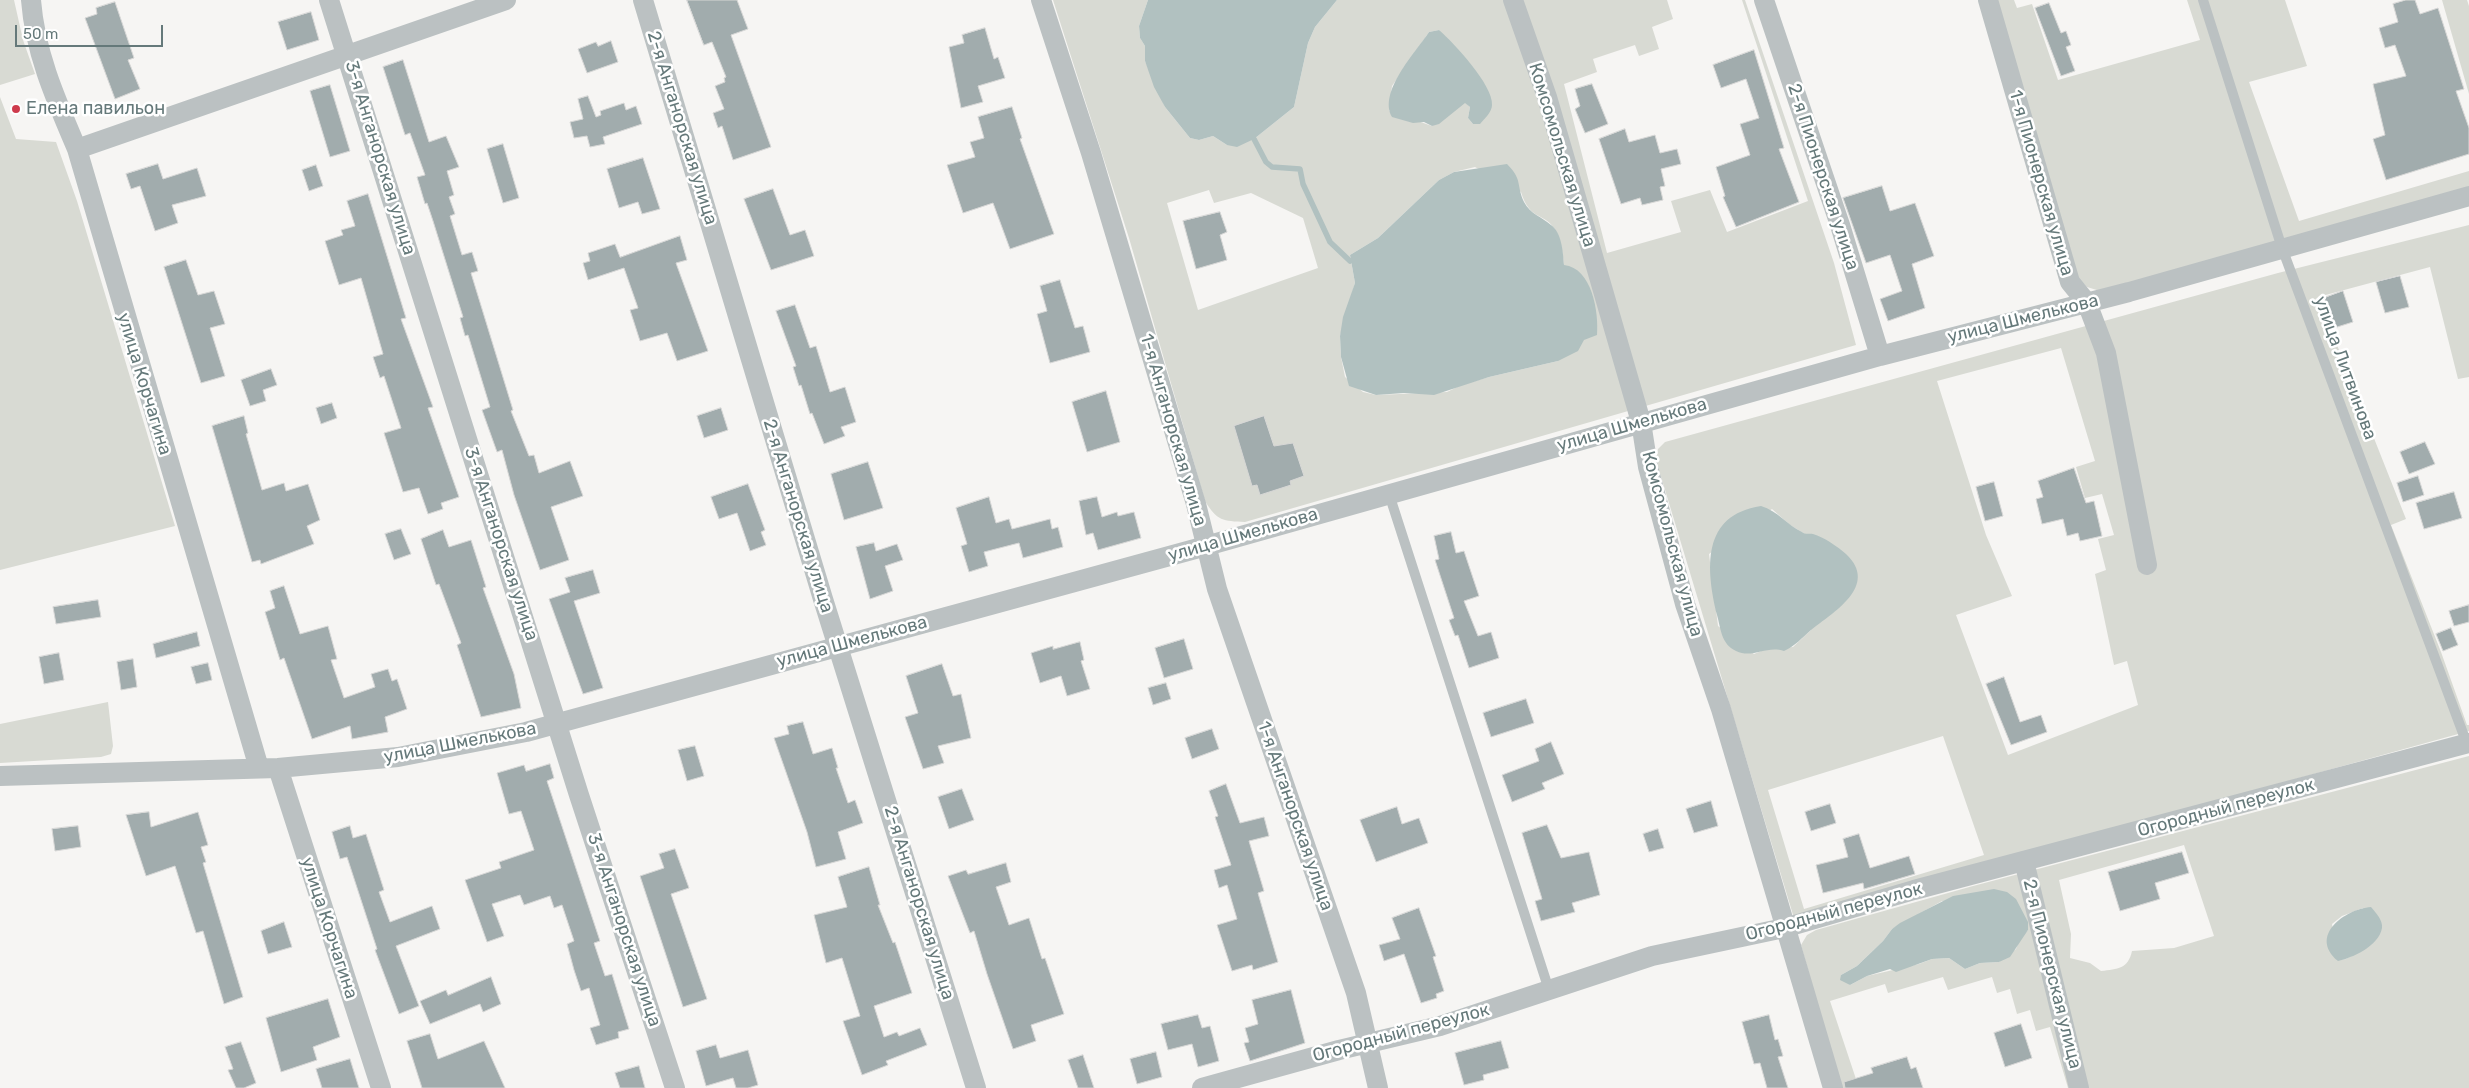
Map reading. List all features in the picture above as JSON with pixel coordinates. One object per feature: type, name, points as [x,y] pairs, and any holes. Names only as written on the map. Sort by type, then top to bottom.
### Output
[{"type":"street","name":"улица Корчагина","points":[[32,0],[33,20],[48,78],[76,149],[268,768],[381,1088]]},
{"type":"street","name":"3-я Анганорская улица","points":[[329,0],[348,55],[557,724],[675,1088]]},
{"type":"street","points":[[76,149],[506,0]]},
{"type":"street","name":"2-я Анганорская улица","points":[[644,0],[838,646],[976,1088]]},
{"type":"street","name":"1-я Анганорская улица","points":[[1041,0],[1091,153],[1193,495],[1218,590],[1356,993],[1378,1088]]},
{"type":"street","name":"Комсомольская улица","points":[[1513,0],[1547,97],[1642,422],[1648,467],[1685,604],[1721,709],[1784,928],[1833,1088]]},
{"type":"street","name":"2-я Пионерская улица","points":[[1764,0],[1840,225],[1880,356]]},
{"type":"street","name":"1-я Пионерская улица","points":[[1988,0],[2070,282],[2087,303],[2106,353],[2146,565]]},
{"type":"street","name":"улица Шмелькова","points":[[0,776],[268,768],[398,757],[483,741],[557,724],[1206,546],[1880,356],[2087,303],[2469,196]]},
{"type":"street","name":"Огородный переулок","points":[[1202,1088],[1440,1026],[1652,956],[1784,928],[2024,861],[2468,744]]},
{"type":"street","name":"2-я Пионерская улица","points":[[2024,861],[2079,1088]]},
{"type":"lane","name":"улица Литвинова","points":[[2203,0],[2282,248],[2468,744]]},
{"type":"lane","points":[[1389,494],[1549,990]]},
{"type":"shaded area","points":[[0,0],[14,0],[23,40],[35,74],[0,85]]},
{"type":"shaded area","points":[[1053,0],[1148,0],[1139,26],[1140,38],[1145,46],[1145,61],[1165,107],[1190,138],[1199,140],[1213,136],[1227,145],[1254,139],[1294,107],[1308,43],[1315,27],[1337,0],[1667,0],[1673,19],[1652,27],[1659,49],[1639,56],[1635,45],[1593,59],[1597,72],[1564,84],[1607,253],[1681,232],[1671,201],[1710,190],[1727,232],[1808,201],[1742,0],[1745,0],[1834,263],[1856,345],[1245,522],[1231,521],[1221,519],[1213,513],[1205,501],[1129,238]],"holes":[[[1439,30],[1480,124],[1473,124],[1468,118],[1470,107],[1465,102],[1432,126],[1389,111],[1392,86],[1429,32]],[[1475,167],[1521,192],[1528,208],[1550,223],[1554,228],[1560,240],[1564,273],[1563,311],[1558,361],[1489,377],[1461,385],[1447,392],[1376,395],[1363,392],[1345,377],[1341,357],[1340,336],[1355,283],[1350,255],[1378,238],[1439,180],[1454,172]],[[1209,190],[1214,203],[1251,193],[1303,218],[1318,268],[1198,310],[1167,203]]]},
{"type":"shaded area","points":[[1148,0],[1337,0],[1315,27],[1308,43],[1294,107],[1254,139],[1237,147],[1227,145],[1213,136],[1199,140],[1190,138],[1165,107],[1154,87],[1145,61],[1145,46],[1140,38],[1139,26]]},
{"type":"shaded area","points":[[1996,0],[2014,0],[2017,8],[2032,4],[2058,80],[2200,40],[2187,0],[2285,0],[2307,66],[2249,82],[2299,221],[2469,171],[2469,187],[2100,291],[2087,287],[2076,277]]},
{"type":"shaded area","points":[[2442,0],[2467,0],[2469,6],[2469,94]]},
{"type":"shaded area","points":[[1439,30],[1472,65],[1491,97],[1491,110],[1480,124],[1473,124],[1468,118],[1470,107],[1465,103],[1439,124],[1432,126],[1424,122],[1413,123],[1392,117],[1389,107],[1390,96],[1400,73],[1429,32]]},
{"type":"shaded area","points":[[0,97],[16,139],[56,142],[77,201],[175,526],[0,570]]},
{"type":"shaded area","points":[[1507,164],[1515,174],[1524,202],[1533,212],[1555,228],[1558,233],[1564,265],[1574,268],[1587,282],[1595,304],[1597,335],[1584,340],[1578,351],[1558,361],[1489,377],[1434,395],[1404,393],[1376,395],[1349,386],[1341,357],[1340,336],[1343,317],[1355,283],[1350,255],[1378,238],[1439,180],[1454,172]]},
{"type":"shaded area","points":[[2469,225],[2469,377],[2458,379],[2430,267],[2318,297],[2406,519],[2391,525],[2441,652],[2467,725],[2469,725],[2469,731],[1794,918],[1656,460],[1658,449],[1665,442],[2278,273]],"holes":[[[2061,348],[2095,461],[2076,467],[2085,498],[2102,494],[2114,535],[2098,539],[2106,570],[2095,574],[2114,665],[2127,661],[2138,705],[2008,755],[1956,615],[2012,596],[1986,535],[1937,381]],[[1772,509],[1790,525],[1805,534],[1811,630],[1793,647],[1766,649],[1754,654],[1718,626],[1709,554]],[[1943,736],[1984,855],[1804,909],[1768,790]]]},
{"type":"shaded area","points":[[1761,506],[1772,511],[1803,533],[1817,535],[1839,548],[1855,566],[1858,577],[1855,588],[1849,598],[1792,647],[1784,651],[1771,650],[1748,654],[1731,648],[1722,636],[1713,597],[1710,563],[1712,547],[1718,532],[1727,520],[1741,511]]},
{"type":"shaded area","points":[[108,702],[113,746],[111,754],[101,757],[0,763],[0,724]]},
{"type":"shaded area","points":[[2469,756],[2469,1088],[2068,1088],[2050,1027],[2036,1031],[2030,1010],[2017,1014],[2010,989],[1997,993],[1992,977],[1948,990],[1943,977],[1888,993],[1885,984],[1830,1001],[1859,1088],[1841,1088],[1801,945],[1807,935],[1816,930],[1973,886]],"holes":[[[2184,845],[2214,936],[2174,948],[2132,951],[2125,965],[2112,970],[2101,971],[2090,963],[2070,958],[2071,934],[2059,880]],[[1942,901],[2028,930],[2020,939],[2016,949],[1999,962],[1980,963],[1965,969],[1949,958],[1932,959],[1919,964],[1867,976],[1850,985],[1841,975],[1857,966],[1883,941],[1892,929]],[[2363,908],[2368,947],[2346,959],[2338,960],[2332,924],[2342,916]]]},
{"type":"shaded area","points":[[1994,889],[2007,892],[2016,899],[2028,922],[2028,930],[2010,957],[1999,962],[1980,963],[1965,969],[1949,958],[1932,959],[1896,972],[1890,969],[1867,976],[1850,985],[1840,980],[1841,975],[1857,966],[1900,923],[1953,896]]},
{"type":"shaded area","points":[[2371,907],[2381,922],[2380,934],[2364,950],[2338,961],[2330,952],[2327,942],[2328,933],[2341,918],[2361,909]]},
{"type":"building","points":[[687,0],[737,0],[748,29],[731,35],[771,147],[733,160],[722,126],[718,128],[713,113],[724,109],[715,86],[725,82],[724,78],[726,77],[712,42],[704,45]]},
{"type":"building","points":[[2406,0],[2415,0],[2420,14],[2438,8],[2464,89],[2456,91],[2469,128],[2469,154],[2386,180],[2373,139],[2385,135],[2373,84],[2406,76],[2395,45],[2385,48],[2379,28],[2398,22],[2393,4]]},
{"type":"building","points":[[115,2],[134,58],[128,60],[140,89],[115,99],[85,18],[97,14],[96,8]]},
{"type":"building","points":[[2049,3],[2061,33],[2066,31],[2071,45],[2066,47],[2075,71],[2061,76],[2035,8]]},
{"type":"building","points":[[311,12],[319,40],[287,50],[278,22]]},
{"type":"building","points":[[985,28],[994,59],[998,57],[1005,78],[978,86],[983,102],[961,108],[949,47],[964,43],[962,35]]},
{"type":"building","points":[[611,41],[618,62],[587,73],[578,49],[596,42],[598,46]]},
{"type":"building","points":[[1754,50],[1784,148],[1779,149],[1799,202],[1736,227],[1723,197],[1725,196],[1716,167],[1750,155],[1740,124],[1759,118],[1746,79],[1721,88],[1713,65]]},
{"type":"building","points":[[403,60],[429,142],[446,136],[459,167],[447,171],[454,195],[449,197],[455,214],[450,216],[462,255],[472,252],[478,271],[471,273],[513,410],[511,411],[529,456],[534,455],[539,473],[570,461],[583,496],[551,507],[569,560],[540,570],[514,495],[502,450],[497,452],[482,410],[490,407],[468,335],[465,336],[460,318],[463,317],[417,177],[425,175],[410,133],[405,135],[383,67]]},
{"type":"building","points":[[1592,84],[1608,124],[1585,133],[1575,109],[1580,106],[1575,89]]},
{"type":"building","points":[[330,85],[350,151],[330,157],[310,91]]},
{"type":"building","points":[[588,96],[596,117],[601,115],[600,111],[624,103],[626,110],[636,106],[642,124],[603,137],[605,144],[590,147],[587,136],[574,138],[570,122],[583,119],[578,99]]},
{"type":"building","points":[[1012,107],[1022,138],[1020,139],[1054,234],[1010,249],[993,203],[963,213],[947,165],[975,157],[970,142],[984,138],[978,117]]},
{"type":"building","points":[[1625,129],[1629,142],[1655,135],[1660,153],[1677,149],[1681,164],[1661,169],[1665,186],[1660,187],[1663,200],[1642,205],[1640,198],[1621,204],[1599,139]]},
{"type":"building","points":[[503,144],[519,198],[503,203],[487,149]]},
{"type":"building","points":[[643,158],[660,209],[642,214],[638,202],[619,208],[607,169]]},
{"type":"building","points":[[158,164],[163,179],[197,168],[206,196],[172,205],[178,223],[155,231],[140,186],[131,189],[126,174]]},
{"type":"building","points":[[316,165],[323,186],[309,191],[302,170]]},
{"type":"building","points":[[1882,186],[1890,211],[1915,203],[1934,256],[1912,264],[1925,308],[1888,321],[1880,299],[1902,291],[1890,255],[1866,263],[1843,198]]},
{"type":"building","points":[[773,189],[790,235],[805,230],[814,256],[771,270],[744,199]]},
{"type":"building","points":[[368,194],[406,318],[401,319],[433,407],[428,408],[459,497],[441,503],[443,509],[428,514],[419,488],[403,492],[384,433],[401,428],[384,376],[380,378],[373,357],[383,354],[361,278],[339,285],[325,241],[343,235],[341,230],[355,226],[347,201]]},
{"type":"building","points":[[1220,212],[1227,232],[1220,235],[1227,260],[1196,269],[1183,221]]},
{"type":"building","points":[[680,236],[687,260],[676,263],[708,351],[677,361],[667,333],[640,341],[630,310],[638,308],[624,268],[588,280],[583,263],[590,261],[588,253],[615,244],[620,257]]},
{"type":"building","points":[[186,260],[198,295],[214,291],[225,324],[210,328],[225,376],[201,383],[164,267]]},
{"type":"building","points":[[2400,276],[2409,307],[2385,313],[2376,282]]},
{"type":"building","points":[[1060,280],[1075,328],[1083,326],[1090,352],[1050,363],[1037,314],[1047,311],[1040,286]]},
{"type":"building","points":[[2343,291],[2353,322],[2334,328],[2324,298]]},
{"type":"building","points":[[795,305],[810,348],[816,346],[830,392],[845,387],[856,422],[841,427],[845,436],[824,444],[812,413],[810,414],[801,385],[799,386],[793,367],[796,366],[776,311]]},
{"type":"building","points":[[271,369],[277,385],[263,390],[266,401],[250,406],[241,380]]},
{"type":"building","points":[[1106,391],[1120,442],[1087,452],[1072,402]]},
{"type":"building","points":[[332,403],[337,418],[321,424],[316,408]]},
{"type":"building","points":[[721,408],[728,430],[704,438],[697,416]]},
{"type":"building","points":[[244,416],[248,433],[246,434],[262,490],[284,483],[286,491],[308,484],[320,520],[307,526],[314,544],[261,564],[260,560],[252,562],[212,426]]},
{"type":"building","points":[[1264,416],[1274,446],[1293,443],[1304,476],[1290,481],[1291,485],[1260,495],[1257,485],[1252,486],[1234,426]]},
{"type":"building","points":[[2425,442],[2435,464],[2409,474],[2400,452]]},
{"type":"building","points":[[868,462],[883,508],[844,520],[831,474]]},
{"type":"building","points":[[2074,468],[2086,503],[2094,501],[2102,536],[2080,541],[2078,533],[2067,536],[2063,519],[2042,524],[2036,499],[2043,497],[2038,481]]},
{"type":"building","points":[[2418,476],[2424,495],[2403,502],[2397,483]]},
{"type":"building","points":[[1994,482],[2003,516],[1985,521],[1976,487]]},
{"type":"building","points":[[748,484],[765,530],[761,532],[766,545],[750,551],[737,513],[719,519],[711,497]]},
{"type":"building","points":[[2454,492],[2462,518],[2424,529],[2416,503]]},
{"type":"building","points":[[989,497],[996,523],[1009,519],[1012,529],[1050,519],[1052,529],[1058,527],[1063,547],[1023,558],[1019,543],[984,552],[988,566],[969,572],[961,546],[967,544],[956,508]]},
{"type":"building","points":[[1097,497],[1102,517],[1117,512],[1118,516],[1134,512],[1141,538],[1098,550],[1093,533],[1086,535],[1079,501]]},
{"type":"building","points":[[401,529],[411,554],[394,560],[385,534]]},
{"type":"building","points":[[443,530],[449,547],[471,540],[486,587],[483,588],[514,674],[521,708],[481,717],[457,645],[461,643],[439,584],[436,585],[421,539]]},
{"type":"building","points":[[1451,532],[1456,553],[1464,551],[1479,596],[1464,601],[1478,636],[1491,632],[1499,658],[1469,668],[1458,635],[1455,636],[1449,620],[1454,618],[1435,560],[1439,559],[1434,536]]},
{"type":"building","points":[[874,543],[876,551],[897,544],[903,560],[885,566],[893,591],[870,599],[856,547]]},
{"type":"building","points":[[593,570],[600,593],[574,601],[603,688],[583,694],[549,599],[570,592],[565,578]]},
{"type":"building","points":[[284,586],[300,634],[328,626],[337,659],[331,660],[344,698],[375,687],[371,674],[388,669],[392,681],[397,679],[407,709],[385,717],[388,732],[352,739],[350,726],[312,739],[284,658],[280,660],[265,612],[275,608],[270,591]]},
{"type":"building","points":[[98,600],[101,617],[56,624],[53,607]]},
{"type":"building","points":[[2469,605],[2469,622],[2454,626],[2449,611]]},
{"type":"building","points":[[2451,628],[2458,645],[2443,651],[2436,634]]},
{"type":"building","points":[[197,632],[200,646],[156,658],[153,644]]},
{"type":"building","points":[[1184,639],[1193,669],[1164,678],[1155,648]]},
{"type":"building","points":[[1080,642],[1084,660],[1081,661],[1090,689],[1067,696],[1061,676],[1040,683],[1031,653],[1053,646],[1053,649]]},
{"type":"building","points":[[59,653],[64,680],[44,684],[39,657]]},
{"type":"building","points":[[133,659],[137,687],[121,690],[117,662]]},
{"type":"building","points":[[208,663],[212,680],[196,684],[191,667]]},
{"type":"building","points":[[942,664],[953,696],[961,694],[971,738],[938,746],[944,763],[923,769],[905,717],[918,713],[906,676]]},
{"type":"building","points":[[2004,677],[2020,722],[2041,715],[2047,732],[2011,745],[1986,684]]},
{"type":"building","points":[[1166,683],[1171,699],[1153,705],[1148,688]]},
{"type":"building","points":[[1526,699],[1534,723],[1491,737],[1483,713]]},
{"type":"building","points":[[803,722],[813,754],[832,748],[838,768],[836,768],[848,803],[855,800],[863,823],[838,832],[846,859],[816,867],[807,832],[774,738],[789,734],[787,726]]},
{"type":"building","points":[[1212,729],[1219,749],[1192,759],[1185,738]]},
{"type":"building","points":[[1551,742],[1564,774],[1542,783],[1545,789],[1512,802],[1502,775],[1539,761],[1535,749]]},
{"type":"building","points":[[695,746],[704,776],[687,781],[678,750]]},
{"type":"building","points":[[550,764],[554,778],[547,781],[600,941],[594,943],[605,976],[612,974],[629,1029],[618,1032],[619,1038],[596,1045],[590,1028],[600,1025],[589,988],[581,991],[574,970],[567,944],[574,941],[562,905],[554,908],[550,896],[524,905],[520,895],[492,904],[504,936],[487,942],[465,880],[501,868],[499,862],[534,850],[521,811],[509,814],[497,773],[524,765],[526,771]]},
{"type":"building","points":[[1226,784],[1240,823],[1264,817],[1269,836],[1249,841],[1264,891],[1258,893],[1278,962],[1253,970],[1252,965],[1232,971],[1217,925],[1237,919],[1227,885],[1219,888],[1214,870],[1231,865],[1215,817],[1218,816],[1209,791]]},
{"type":"building","points":[[962,789],[974,820],[949,829],[938,797]]},
{"type":"building","points":[[1711,801],[1718,826],[1694,833],[1686,809]]},
{"type":"building","points":[[1830,804],[1836,823],[1811,831],[1805,812]]},
{"type":"building","points":[[1397,807],[1402,824],[1419,818],[1428,843],[1376,862],[1360,820]]},
{"type":"building","points":[[149,812],[151,827],[198,812],[208,845],[201,847],[206,862],[203,863],[243,997],[224,1004],[203,931],[196,933],[175,866],[146,876],[126,815]]},
{"type":"building","points":[[1547,825],[1561,858],[1589,852],[1600,895],[1572,903],[1575,912],[1541,921],[1535,901],[1542,899],[1522,833]]},
{"type":"building","points":[[78,826],[81,847],[55,851],[52,829]]},
{"type":"building","points":[[350,826],[353,838],[366,834],[384,890],[379,892],[390,922],[432,906],[440,929],[396,946],[419,1006],[399,1014],[375,950],[377,949],[347,857],[340,859],[332,832]]},
{"type":"building","points":[[1658,829],[1664,848],[1649,852],[1643,834]]},
{"type":"building","points":[[1859,834],[1870,868],[1909,856],[1915,874],[1864,889],[1863,883],[1823,893],[1816,865],[1848,857],[1843,839]]},
{"type":"building","points":[[675,849],[689,888],[671,894],[707,999],[683,1007],[640,876],[664,868],[659,854]]},
{"type":"building","points":[[2182,852],[2189,873],[2155,883],[2160,899],[2120,911],[2108,872]]},
{"type":"building","points":[[1006,863],[1011,882],[996,887],[1009,925],[1029,918],[1042,959],[1045,958],[1064,1014],[1031,1025],[1036,1041],[1013,1049],[974,931],[970,933],[948,876],[966,870],[968,874]]},
{"type":"building","points":[[869,867],[880,905],[878,905],[893,943],[895,942],[912,993],[874,1006],[884,1037],[897,1032],[899,1036],[920,1028],[927,1045],[886,1061],[888,1065],[862,1075],[843,1021],[860,1016],[842,958],[826,963],[814,915],[847,907],[838,877]]},
{"type":"building","points":[[1419,908],[1436,956],[1433,957],[1444,991],[1436,994],[1437,998],[1421,1003],[1404,954],[1384,961],[1379,945],[1400,939],[1392,918]]},
{"type":"building","points":[[284,922],[292,947],[268,954],[261,931]]},
{"type":"building","points":[[491,977],[501,1004],[483,1012],[480,1004],[430,1024],[420,1001],[446,990],[448,995]]},
{"type":"building","points":[[1291,990],[1305,1043],[1250,1061],[1244,1043],[1249,1042],[1245,1028],[1258,1024],[1252,1000]]},
{"type":"building","points":[[328,999],[340,1037],[313,1047],[317,1060],[281,1072],[266,1018]]},
{"type":"building","points":[[1198,1015],[1202,1028],[1210,1026],[1219,1061],[1198,1067],[1192,1044],[1168,1050],[1161,1024]]},
{"type":"building","points":[[1769,1015],[1775,1040],[1778,1039],[1783,1056],[1778,1057],[1788,1088],[1767,1088],[1760,1063],[1754,1064],[1742,1022]]},
{"type":"building","points":[[2021,1024],[2032,1058],[2005,1067],[1994,1033]]},
{"type":"building","points":[[430,1034],[438,1059],[484,1041],[505,1088],[422,1088],[407,1041]]},
{"type":"building","points":[[1501,1041],[1509,1068],[1483,1075],[1484,1080],[1464,1085],[1455,1053]]},
{"type":"building","points":[[241,1042],[256,1083],[244,1088],[236,1088],[228,1070],[233,1069],[225,1047]]},
{"type":"building","points":[[716,1045],[720,1058],[748,1050],[758,1085],[748,1088],[736,1088],[733,1078],[706,1086],[696,1051]]},
{"type":"building","points":[[1156,1052],[1162,1077],[1137,1084],[1130,1059]]},
{"type":"building","points":[[1083,1055],[1094,1088],[1078,1088],[1068,1060]]},
{"type":"building","points":[[1907,1057],[1911,1069],[1916,1067],[1923,1088],[1845,1088],[1844,1082],[1873,1073],[1871,1068]]},
{"type":"building","points":[[350,1059],[359,1088],[322,1088],[316,1069]]},
{"type":"building","points":[[639,1066],[645,1088],[620,1088],[615,1073]]},
{"type":"waterway","points":[[1254,139],[1266,162],[1272,167],[1300,169],[1303,184],[1330,242],[1350,261]]},
{"type":"place","name":"Елена павильон","points":[[16,109]]}]
